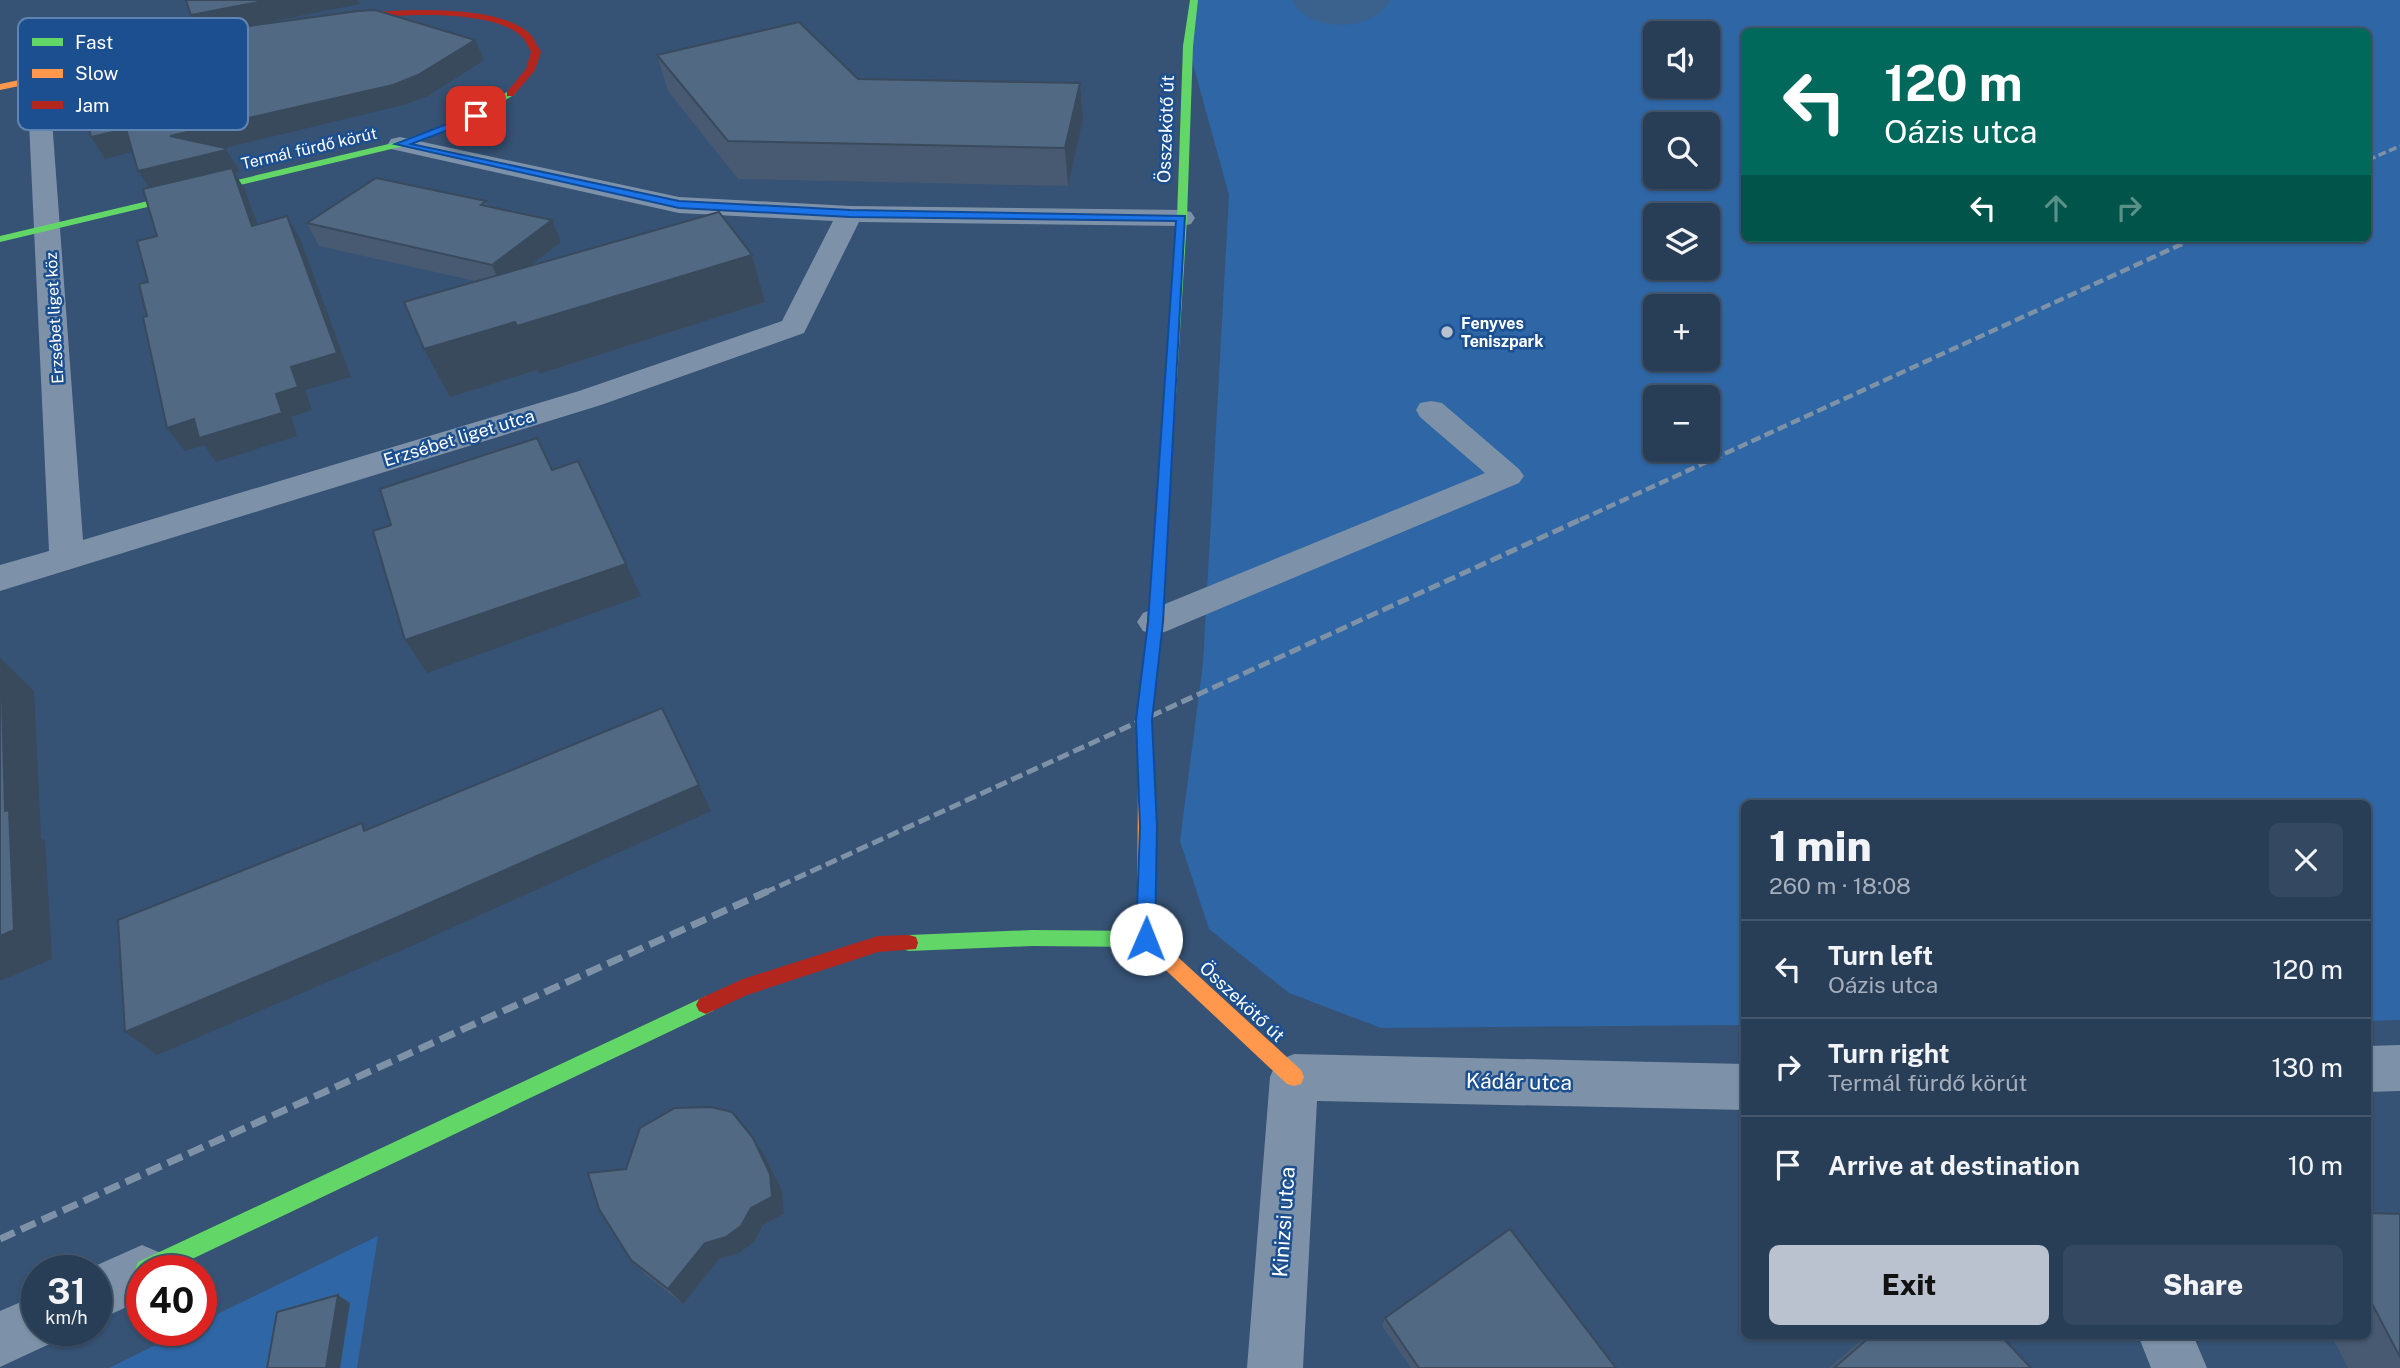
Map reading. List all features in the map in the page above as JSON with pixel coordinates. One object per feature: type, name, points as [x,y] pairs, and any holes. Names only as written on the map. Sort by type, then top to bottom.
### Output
[{"type":"street","name":"Összekötő út","points":[[1194,0],[1188,46],[1182,218],[1155,622],[1144,720],[1148,827],[1146,939],[1294,1077]]},
{"type":"street","name":"Termál fürdő körút","points":[[0,239],[400,144],[476,116],[502,101],[533,67],[537,55],[535,44],[518,24],[507,17],[455,4],[400,8],[306,23]]},
{"type":"street","points":[[248,35],[267,31]]},
{"type":"street","points":[[0,87],[18,83]]},
{"type":"street","name":"Erzsébet liget köz","points":[[42,130],[67,557]]},
{"type":"street","points":[[400,144],[679,205],[850,214],[1182,218]]},
{"type":"street","name":"Erzsébet liget utca","points":[[0,578],[590,398],[794,327],[850,214]]},
{"type":"street","points":[[178,1255],[744,988],[878,944],[1032,938],[1146,939]]},
{"type":"street","points":[[2371,1069],[2400,1068]]},
{"type":"street","name":"Kádár utca","points":[[1294,1077],[1741,1087]]},
{"type":"street","name":"Kinizsi utca","points":[[1275,1368],[1294,1077]]},
{"type":"street","points":[[0,1339],[21,1329]]},
{"type":"street","points":[[2167,1339],[2179,1368]]},
{"type":"lane","points":[[1155,622],[1508,476],[1431,410]]},
{"type":"shaded area","points":[[1194,0],[2400,0],[2400,1020],[2371,1021],[2371,800],[1741,800],[1741,1025],[1381,1028],[1289,993],[1209,929],[1180,841],[1203,663],[1229,195],[1188,46]]},
{"type":"shaded area","points":[[1292,0],[1390,0],[1382,11],[1370,19],[1341,25],[1312,19],[1300,11]]},
{"type":"shaded area","points":[[378,1236],[357,1368],[109,1368],[154,1346],[217,1346],[217,1314]]},
{"type":"building","points":[[186,0],[269,0],[191,15]]},
{"type":"building","points":[[375,10],[475,40],[418,75],[393,85],[248,118],[248,26]]},
{"type":"building","points":[[799,22],[858,79],[1080,83],[1065,148],[728,141],[657,55]]},
{"type":"building","points":[[89,130],[122,130],[91,137]]},
{"type":"building","points":[[126,130],[196,130],[170,136],[226,150],[138,171]]},
{"type":"building","points":[[232,168],[252,226],[287,216],[337,353],[291,367],[298,387],[276,394],[282,413],[199,438],[194,419],[167,428],[143,317],[147,316],[139,284],[148,282],[137,241],[157,236],[143,189]]},
{"type":"building","points":[[376,178],[486,201],[481,205],[552,220],[492,265],[307,223]]},
{"type":"building","points":[[719,212],[752,255],[517,326],[515,322],[424,349],[404,302]]},
{"type":"building","points":[[537,438],[552,470],[578,461],[626,564],[405,640],[373,531],[391,525],[380,489]]},
{"type":"building","points":[[0,659],[5,811],[9,810],[14,930],[0,936]]},
{"type":"building","points":[[662,708],[699,785],[384,923],[125,1032],[118,920],[362,823],[364,831]]},
{"type":"building","points":[[711,1107],[732,1112],[753,1138],[770,1174],[772,1197],[751,1208],[741,1226],[726,1237],[705,1243],[668,1289],[631,1260],[599,1209],[588,1173],[626,1169],[640,1128],[675,1108]]},
{"type":"building","points":[[2371,1213],[2400,1214],[2400,1357],[2371,1302]]},
{"type":"building","points":[[1510,1229],[1616,1368],[1419,1368],[1385,1318]]},
{"type":"building","points":[[338,1295],[326,1368],[267,1368],[277,1312]]},
{"type":"building","points":[[1867,1339],[2004,1339],[2031,1368],[1834,1368]]},
{"type":"railway","points":[[2371,159],[2400,146]]},
{"type":"railway","points":[[1580,520],[2186,242]]},
{"type":"railway","points":[[764,893],[1584,518]]},
{"type":"railway","points":[[0,1239],[768,891]]},
{"type":"traffic: fast","points":[[1169,412],[1182,218],[1188,46],[1194,0]]},
{"type":"traffic: fast","points":[[0,239],[400,144],[468,120],[510,94]]},
{"type":"traffic: fast","points":[[909,943],[1032,938],[1146,939]]},
{"type":"traffic: fast","points":[[178,1255],[706,1005]]},
{"type":"traffic: slow","points":[[248,36],[252,35]]},
{"type":"traffic: slow","points":[[0,87],[18,83]]},
{"type":"traffic: slow","points":[[1146,774],[1146,939],[1294,1077]]},
{"type":"traffic: jam","points":[[328,19],[411,12],[478,17],[506,24],[526,35],[536,52],[530,70],[510,94]]},
{"type":"traffic: jam","points":[[1146,774],[1144,720],[1155,622],[1169,412]]},
{"type":"traffic: jam","points":[[706,1005],[743,988],[878,944],[909,943]]},
{"type":"place","name":"Fenyves Teniszpark","points":[[1447,332]]},
{"type":"route","points":[[476,116],[400,144],[679,205],[850,214],[1182,218],[1155,622],[1144,720],[1148,827],[1146,939]]}]
